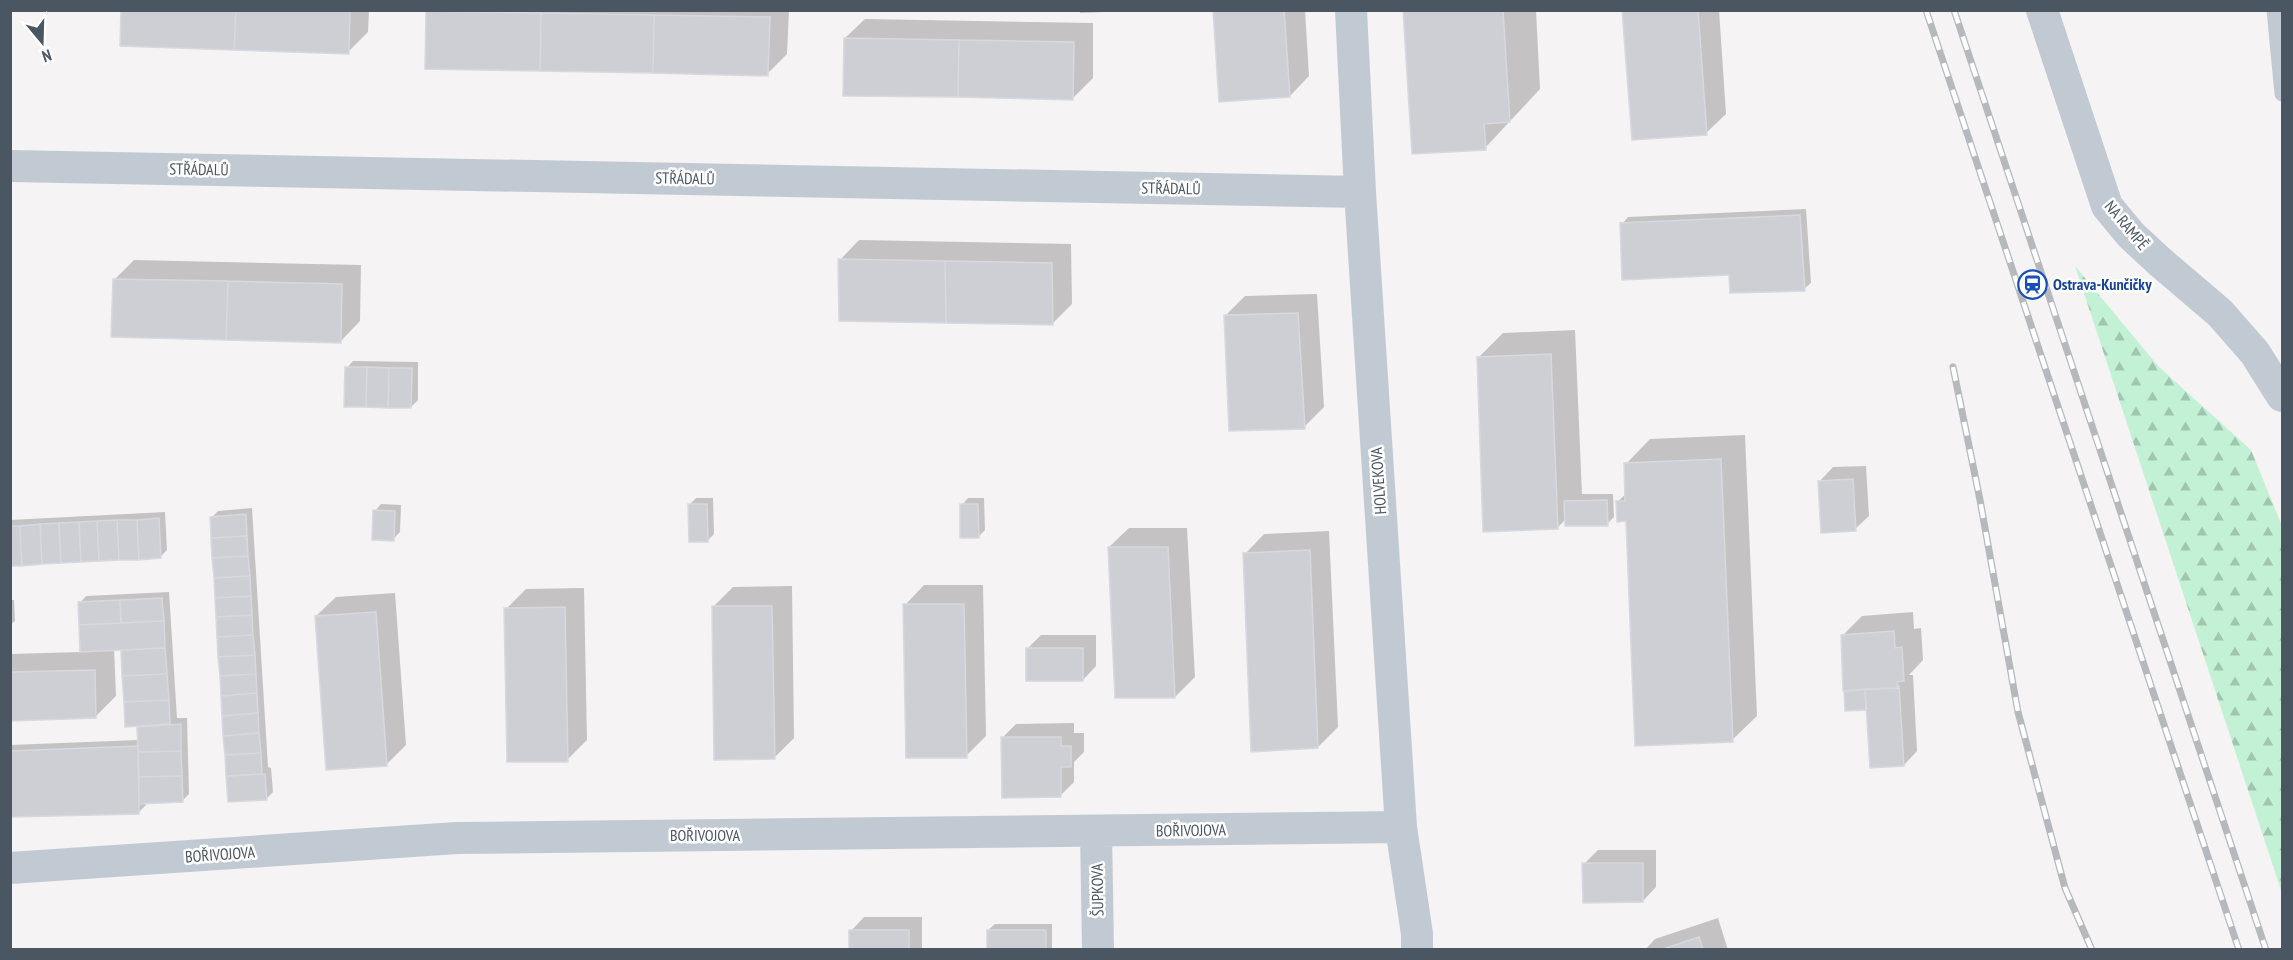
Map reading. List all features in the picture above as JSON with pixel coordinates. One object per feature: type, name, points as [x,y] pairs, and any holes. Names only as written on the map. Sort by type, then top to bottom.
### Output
[{"type":"street","name":"HOLVEKOVA","points":[[1351,10],[1360,192],[1401,827],[1417,934],[1417,950]]},
{"type":"street","name":"NA RAMPĚ","points":[[2042,10],[2107,206],[2145,248],[2220,313],[2255,353],[2283,396]]},
{"type":"street","name":"STŘÁDALŮ","points":[[10,166],[1360,192]]},
{"type":"street","name":"BOŘIVOJOVA","points":[[10,868],[457,838],[1401,827]]},
{"type":"street","name":"ŠUPKOVA","points":[[1096,831],[1098,950]]},
{"type":"lane","points":[[2274,10],[2283,94]]},
{"type":"green space","points":[[2075,266],[2158,366],[2251,450],[2282,526],[2282,893]]},
{"type":"building","points":[[121,10],[236,10],[234,50],[120,46]]},
{"type":"building","points":[[236,10],[350,10],[349,54],[234,50]]},
{"type":"building","points":[[1213,10],[1284,10],[1290,97],[1219,102]]},
{"type":"building","points":[[1403,10],[1503,10],[1510,122],[1484,124],[1486,150],[1412,154]]},
{"type":"building","points":[[1622,10],[1698,10],[1707,135],[1632,140]]},
{"type":"building","points":[[426,11],[541,13],[540,71],[425,69]]},
{"type":"building","points":[[541,13],[654,15],[653,73],[540,71]]},
{"type":"building","points":[[654,15],[770,17],[768,76],[653,73]]},
{"type":"building","points":[[844,38],[959,40],[958,97],[843,96]]},
{"type":"building","points":[[959,40],[1074,42],[1073,100],[958,97]]},
{"type":"building","points":[[1800,215],[1805,291],[1730,293],[1729,275],[1622,280],[1620,223]]},
{"type":"building","points":[[838,259],[945,261],[946,323],[839,321]]},
{"type":"building","points":[[945,261],[1052,263],[1053,325],[946,323]]},
{"type":"building","points":[[113,279],[228,281],[226,340],[111,337]]},
{"type":"building","points":[[228,281],[342,284],[341,343],[226,340]]},
{"type":"building","points":[[1298,313],[1305,429],[1229,431],[1224,315]]},
{"type":"building","points":[[1551,354],[1558,529],[1483,532],[1477,357]]},
{"type":"building","points":[[345,367],[367,367],[366,407],[344,407]]},
{"type":"building","points":[[367,367],[389,368],[388,408],[366,407]]},
{"type":"building","points":[[389,368],[412,368],[411,408],[388,408]]},
{"type":"building","points":[[1721,459],[1733,742],[1635,746],[1626,521],[1617,522],[1616,501],[1625,501],[1624,463]]},
{"type":"building","points":[[1853,479],[1856,531],[1821,533],[1818,481]]},
{"type":"building","points":[[1607,500],[1608,526],[1565,526],[1564,501]]},
{"type":"building","points":[[688,504],[707,504],[708,542],[689,542]]},
{"type":"building","points":[[960,504],[978,504],[979,538],[960,538]]},
{"type":"building","points":[[373,510],[395,511],[394,541],[372,540]]},
{"type":"building","points":[[246,514],[247,536],[211,538],[210,517]]},
{"type":"building","points":[[159,518],[161,558],[139,560],[137,520]]},
{"type":"building","points":[[117,520],[137,520],[139,560],[119,560]]},
{"type":"building","points":[[117,520],[119,560],[99,561],[97,521]]},
{"type":"building","points":[[97,521],[99,561],[81,562],[79,522]]},
{"type":"building","points":[[79,522],[81,562],[61,563],[59,523]]},
{"type":"building","points":[[59,523],[61,563],[42,564],[40,524]]},
{"type":"building","points":[[40,524],[42,564],[22,566],[20,526]]},
{"type":"building","points":[[10,526],[20,526],[22,566],[10,566]]},
{"type":"building","points":[[247,536],[248,556],[212,558],[211,538]]},
{"type":"building","points":[[1108,547],[1168,547],[1175,698],[1115,698]]},
{"type":"building","points":[[1310,550],[1318,748],[1251,752],[1243,553]]},
{"type":"building","points":[[248,556],[250,576],[214,578],[212,558]]},
{"type":"building","points":[[250,576],[251,596],[215,598],[214,578]]},
{"type":"building","points":[[251,596],[252,615],[216,617],[215,598]]},
{"type":"building","points":[[162,598],[164,621],[121,623],[120,600]]},
{"type":"building","points":[[120,600],[121,623],[79,625],[78,602]]},
{"type":"building","points":[[903,604],[964,604],[967,758],[906,758]]},
{"type":"building","points":[[712,606],[772,606],[775,759],[714,760]]},
{"type":"building","points":[[565,607],[568,762],[507,762],[504,608]]},
{"type":"building","points":[[376,612],[387,766],[326,770],[315,616]]},
{"type":"building","points":[[252,615],[253,635],[217,637],[216,617]]},
{"type":"building","points":[[164,621],[165,648],[80,652],[79,625]]},
{"type":"building","points":[[1894,631],[1895,648],[1902,647],[1904,681],[1897,682],[1898,688],[1843,691],[1841,635]]},
{"type":"building","points":[[253,635],[255,655],[218,657],[217,637]]},
{"type":"building","points":[[165,648],[167,674],[122,676],[121,650]]},
{"type":"building","points":[[1026,648],[1083,648],[1083,681],[1026,681]]},
{"type":"building","points":[[255,655],[256,674],[220,676],[218,657]]},
{"type":"building","points":[[95,670],[96,718],[10,721],[10,672]]},
{"type":"building","points":[[167,674],[169,700],[124,702],[122,676]]},
{"type":"building","points":[[256,674],[257,693],[221,696],[220,676]]},
{"type":"building","points":[[1899,686],[1904,766],[1870,768],[1865,689],[1898,688]]},
{"type":"building","points":[[1865,689],[1866,710],[1845,711],[1844,691]]},
{"type":"building","points":[[257,693],[258,713],[222,716],[221,696]]},
{"type":"building","points":[[169,700],[170,724],[125,727],[124,702]]},
{"type":"building","points":[[258,713],[259,733],[223,736],[222,716]]},
{"type":"building","points":[[181,724],[181,751],[138,752],[137,727]]},
{"type":"building","points":[[259,733],[261,753],[225,755],[223,736]]},
{"type":"building","points":[[1001,737],[1061,737],[1061,746],[1071,746],[1071,767],[1061,767],[1061,797],[1002,798]]},
{"type":"building","points":[[138,746],[139,814],[10,817],[10,751]]},
{"type":"building","points":[[181,751],[182,776],[139,777],[138,752]]},
{"type":"building","points":[[261,753],[262,774],[226,776],[225,755]]},
{"type":"building","points":[[265,774],[267,800],[228,802],[226,776]]},
{"type":"building","points":[[182,776],[183,802],[139,804],[139,777]]},
{"type":"building","points":[[1582,863],[1643,863],[1643,902],[1583,903]]},
{"type":"building","points":[[849,930],[909,930],[909,950],[849,950]]},
{"type":"building","points":[[987,930],[1046,930],[1046,950],[987,950]]},
{"type":"building","points":[[1699,937],[1703,949],[1660,950]]},
{"type":"railway","points":[[1926,10],[2239,950]]},
{"type":"railway","points":[[1954,10],[2266,950]]},
{"type":"railway","points":[[1953,367],[1980,500],[2018,712],[2065,888],[2092,950]]},
{"type":"place","name":"Ostrava-Kunčičky","points":[[2032,284]]}]
